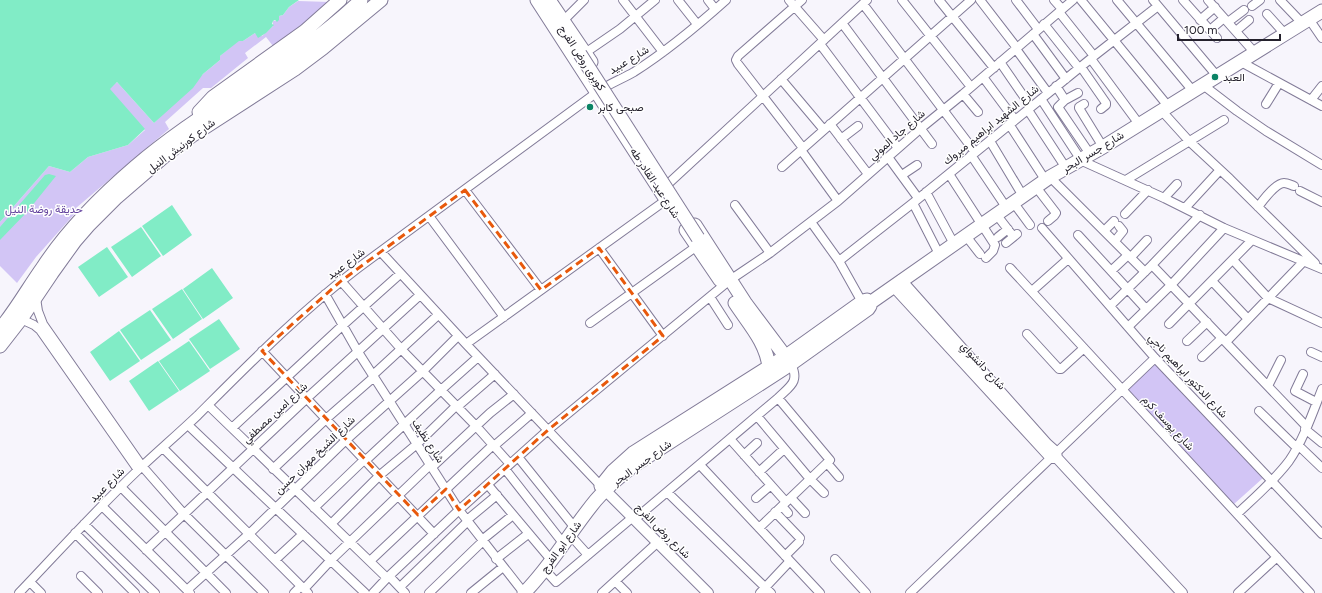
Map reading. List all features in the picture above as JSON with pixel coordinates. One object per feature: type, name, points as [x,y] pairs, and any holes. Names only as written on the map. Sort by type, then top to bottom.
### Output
[{"type":"main road","points":[[190,124],[213,97],[305,31],[340,0]]},
{"type":"main road","name":"شارع كورنيش النيل","points":[[0,329],[16,308],[42,267],[82,216],[135,167],[190,124],[288,59],[342,19],[361,0]]},
{"type":"main road","name":"شارع كورنيش النيل","points":[[0,346],[36,298],[62,257],[88,226],[117,197],[168,153],[193,135],[295,69],[350,27],[381,0]]},
{"type":"main road","name":"شارع عبد القادر طه","points":[[537,0],[581,58],[601,89],[666,200],[727,283],[764,347],[768,362]]},
{"type":"main road","name":"كوبرى روض الفرج","points":[[542,0],[573,49],[581,58]]},
{"type":"main road","name":"كوبرى روض الفرج","points":[[545,0],[698,242],[714,254]]},
{"type":"main road","name":"شارع عبد القادر طه","points":[[549,0],[563,21],[581,58]]},
{"type":"main road","name":"شارع جسر البحر","points":[[601,492],[785,356],[868,309],[870,306],[866,302],[897,283],[981,224],[1066,168],[1322,11]]},
{"type":"main road","name":"شارع عبد القادر طه","points":[[601,89],[669,183],[714,254],[727,283],[746,304],[785,356]]},
{"type":"main road","name":"شارع جسر البحر","points":[[601,492],[616,468],[633,453],[768,362],[785,356]]},
{"type":"main road","name":"شارع ابو الفرج","points":[[524,593],[548,566],[601,492]]},
{"type":"street","points":[[563,21],[584,0]]},
{"type":"street","points":[[623,0],[664,52]]},
{"type":"street","points":[[581,58],[655,0]]},
{"type":"street","points":[[678,0],[697,24]]},
{"type":"street","points":[[708,0],[715,9]]},
{"type":"street","name":"شارع عبيد","points":[[19,593],[75,533],[140,468],[188,425],[262,351],[340,281],[601,89],[664,52],[726,0]]},
{"type":"street","points":[[789,0],[822,42],[860,98],[898,148]]},
{"type":"street","points":[[802,0],[738,56],[736,60],[802,149],[838,201]]},
{"type":"street","points":[[902,0],[971,87]]},
{"type":"street","points":[[939,0],[994,68]]},
{"type":"street","points":[[782,167],[971,0]]},
{"type":"street","points":[[980,0],[1048,93]]},
{"type":"street","points":[[1016,0],[1038,29],[1066,79]]},
{"type":"street","points":[[1054,0],[1139,124]]},
{"type":"street","name":"شارع جاد المولي","points":[[373,593],[459,510],[548,430],[727,283],[770,253],[838,201],[920,129],[964,94],[1073,0]]},
{"type":"street","points":[[1081,0],[1115,41],[1189,141],[1321,268]]},
{"type":"street","points":[[1117,0],[1136,23],[1198,88],[1237,111],[1266,132],[1322,165]]},
{"type":"street","points":[[1208,0],[1255,53]]},
{"type":"street","points":[[1252,6],[1260,0]]},
{"type":"street","points":[[1280,0],[1306,21],[1322,38]]},
{"type":"street","points":[[1186,1],[1200,20],[1217,38]]},
{"type":"street","points":[[669,183],[865,2],[905,59],[944,110],[973,154],[1010,205],[1030,225]]},
{"type":"street","points":[[1155,3],[1217,76]]},
{"type":"street","name":"شارع الشهيد ابراهيم مبروك","points":[[839,261],[949,174],[1092,57],[1115,41],[1136,23],[1155,3]]},
{"type":"street","points":[[1200,20],[1215,7]]},
{"type":"street","points":[[1210,30],[1244,10]]},
{"type":"street","points":[[1268,14],[1285,34]]},
{"type":"street","points":[[1236,31],[1249,20]]},
{"type":"street","points":[[842,23],[932,144]]},
{"type":"street","points":[[1038,29],[1080,67],[1106,103],[1106,105],[1101,109]]},
{"type":"street","points":[[1000,62],[1066,168]]},
{"type":"street","points":[[1241,62],[1322,106]]},
{"type":"street","points":[[983,77],[1012,122],[1044,182],[1056,213],[1048,221]]},
{"type":"street","points":[[781,79],[827,127],[841,139],[868,174]]},
{"type":"street","points":[[1266,104],[1279,83]]},
{"type":"street","points":[[1056,86],[1065,100]]},
{"type":"street","points":[[1311,100],[1322,86]]},
{"type":"street","points":[[1078,93],[1065,100],[1058,107],[1084,158]]},
{"type":"street","points":[[964,94],[978,112]]},
{"type":"street","points":[[1041,99],[1084,158],[1224,228],[1321,268]]},
{"type":"street","points":[[1084,104],[1078,108],[1102,147]]},
{"type":"street","points":[[1126,180],[1224,120]]},
{"type":"street","points":[[841,139],[858,126]]},
{"type":"street","points":[[990,140],[1010,205],[1008,229],[998,237]]},
{"type":"street","points":[[888,157],[902,175],[916,200],[939,254]]},
{"type":"street","points":[[902,175],[917,165]]},
{"type":"street","points":[[1185,208],[1220,170]]},
{"type":"street","points":[[949,174],[995,246],[993,251],[983,256],[966,236]]},
{"type":"street","points":[[1044,182],[1104,231],[1145,272]]},
{"type":"street","points":[[1258,207],[1271,191],[1280,184],[1285,183],[1322,202]]},
{"type":"street","points":[[1164,198],[1178,184]]},
{"type":"street","points":[[464,190],[541,290]]},
{"type":"street","points":[[1125,214],[1148,190]]},
{"type":"street","points":[[926,192],[954,244]]},
{"type":"street","points":[[466,344],[666,200]]},
{"type":"street","points":[[735,205],[770,253]]},
{"type":"street","points":[[1110,306],[1200,215]]},
{"type":"street","points":[[429,216],[504,317]]},
{"type":"street","points":[[811,222],[866,302]]},
{"type":"street","points":[[1104,231],[1117,224],[1123,232],[1115,241]]},
{"type":"street","name":"شارع الدكتور ابراهيم ناجي","points":[[1042,228],[1156,358],[1322,534]]},
{"type":"street","points":[[1128,327],[1171,285],[1224,228]]},
{"type":"street","points":[[1006,243],[1016,235],[1008,229]]},
{"type":"street","points":[[1078,236],[1146,309]]},
{"type":"street","points":[[1110,271],[1130,256],[1147,240]]},
{"type":"street","points":[[1169,324],[1252,240]]},
{"type":"street","points":[[590,323],[698,242]]},
{"type":"street","points":[[599,248],[663,336]]},
{"type":"street","points":[[380,252],[548,430],[601,492]]},
{"type":"street","points":[[1032,291],[1068,259]]},
{"type":"street","points":[[1233,260],[1268,298],[1322,324]]},
{"type":"street","points":[[1202,357],[1248,319],[1304,261]]},
{"type":"street","points":[[1152,265],[1322,444]]},
{"type":"street","name":"شارع يوسف كرم","points":[[1010,268],[1310,593]]},
{"type":"street","points":[[232,428],[400,274]]},
{"type":"street","points":[[340,281],[422,372],[494,445],[508,466],[588,555]]},
{"type":"street","points":[[1212,281],[1248,319]]},
{"type":"street","name":"شارع دانشواي","points":[[897,283],[1047,444],[1055,456],[1182,593]]},
{"type":"street","name":"شارع نظيف","points":[[325,294],[358,352],[459,510],[524,593]]},
{"type":"street","name":"شارع امين مصطفي","points":[[146,550],[307,398],[420,295]]},
{"type":"street","points":[[710,297],[728,325]]},
{"type":"street","points":[[36,298],[38,311],[43,324],[140,468]]},
{"type":"street","points":[[274,469],[326,419],[402,350],[438,314]]},
{"type":"street","points":[[21,319],[28,321],[40,330],[140,468],[264,593]]},
{"type":"street","points":[[1187,341],[1207,322]]},
{"type":"street","points":[[1027,334],[1060,370],[1084,348]]},
{"type":"street","name":"شارع الشيخ مهران حسن","points":[[189,592],[206,573],[249,534],[294,489],[422,372],[458,336]]},
{"type":"street","points":[[262,351],[380,475],[398,496],[418,515],[434,534]]},
{"type":"street","points":[[1311,352],[1322,357]]},
{"type":"street","points":[[488,484],[528,534],[556,582],[700,465],[778,398],[795,380],[795,371],[785,356]]},
{"type":"street","points":[[314,508],[478,357]]},
{"type":"street","points":[[910,593],[1156,358]]},
{"type":"street","points":[[1268,386],[1281,360]]},
{"type":"street","points":[[331,524],[380,475],[495,374]]},
{"type":"street","points":[[1303,374],[1295,391],[1316,402]]},
{"type":"street","points":[[1237,514],[1272,481],[1285,465],[1297,447],[1321,392]]},
{"type":"street","points":[[294,593],[305,589],[330,561],[398,496],[490,413],[514,394]]},
{"type":"street","points":[[778,398],[829,462],[839,477]]},
{"type":"street","points":[[208,405],[350,543],[402,590],[467,521],[497,495]]},
{"type":"street","points":[[1259,411],[1297,447],[1322,468]]},
{"type":"street","points":[[370,562],[446,489],[532,413]]},
{"type":"street","points":[[757,416],[810,480],[824,493]]},
{"type":"street","points":[[188,425],[365,593]]},
{"type":"street","points":[[730,439],[786,502],[805,513]]},
{"type":"street","points":[[744,455],[757,443]]},
{"type":"street","points":[[163,448],[305,589]]},
{"type":"street","points":[[759,472],[784,449]]},
{"type":"street","points":[[518,457],[569,535]]},
{"type":"street","points":[[759,528],[829,462]]},
{"type":"street","points":[[700,465],[820,593]]},
{"type":"street","points":[[756,498],[771,485]]},
{"type":"street","points":[[121,487],[226,593]]},
{"type":"street","name":"شارع روض الفرج","points":[[601,492],[634,518],[708,593]]},
{"type":"street","points":[[667,492],[765,591],[800,540],[775,512]]},
{"type":"street","points":[[786,502],[788,513]]},
{"type":"street","points":[[102,506],[189,592]]},
{"type":"street","points":[[429,593],[483,541],[513,515]]},
{"type":"street","points":[[84,524],[155,593]]},
{"type":"street","points":[[75,533],[135,593]]},
{"type":"street","points":[[275,560],[303,534]]},
{"type":"street","points":[[496,559],[528,534]]},
{"type":"street","points":[[602,593],[658,542]]},
{"type":"street","points":[[1238,593],[1277,557]]},
{"type":"street","points":[[835,559],[866,593]]},
{"type":"street","points":[[471,593],[503,567]]},
{"type":"street","points":[[81,576],[98,593]]},
{"type":"street","points":[[615,581],[627,593]]},
{"type":"street","points":[[30,582],[41,593]]},
{"type":"highlighted area","points":[[465,190],[541,290],[599,248],[663,336],[548,430],[459,510],[446,489],[418,515],[262,351],[341,281]]},
{"type":"green space","name":"حديقة روضة النيل","points":[[298,1],[330,2],[308,21],[273,46],[266,37],[245,53],[248,58],[211,88],[203,88],[165,122],[169,129],[76,208],[78,210],[36,257],[17,283],[0,266],[0,222],[49,166],[70,172],[88,157],[128,145],[145,130],[109,89],[117,82],[154,123],[203,74],[220,60],[220,56],[239,40],[243,41],[255,33],[262,36],[273,26],[273,21],[276,21],[279,16],[283,15],[289,7]]},
{"type":"green space","points":[[1155,364],[1263,478],[1234,504],[1127,390]]},
{"type":"shaded area","points":[[0,0],[299,0],[289,7],[283,15],[279,16],[279,20],[277,22],[275,20],[273,21],[272,24],[274,25],[266,33],[258,38],[255,33],[243,41],[239,41],[220,56],[220,60],[203,74],[193,88],[154,123],[117,82],[110,89],[145,129],[128,145],[88,157],[70,172],[49,166],[0,222]]},
{"type":"shaded area","points":[[49,174],[56,176],[27,212],[0,240],[0,227],[45,175]]},
{"type":"shaded area","points":[[172,205],[192,235],[163,256],[142,226]]},
{"type":"shaded area","points":[[141,227],[161,256],[132,277],[111,247]]},
{"type":"shaded area","points":[[107,247],[128,277],[99,297],[78,267]]},
{"type":"shaded area","points":[[212,268],[233,298],[203,319],[183,289]]},
{"type":"shaded area","points":[[182,289],[202,319],[173,339],[152,309]]},
{"type":"shaded area","points":[[150,310],[171,340],[141,360],[120,330]]},
{"type":"shaded area","points":[[219,319],[240,349],[210,369],[189,339]]},
{"type":"shaded area","points":[[119,331],[140,361],[110,381],[90,352]]},
{"type":"shaded area","points":[[189,341],[210,371],[180,391],[159,361]]},
{"type":"shaded area","points":[[158,361],[179,391],[149,411],[129,381]]},
{"type":"place","name":"العبد","points":[[1215,77]]},
{"type":"place","name":"صبحى كابر","points":[[590,107]]}]
